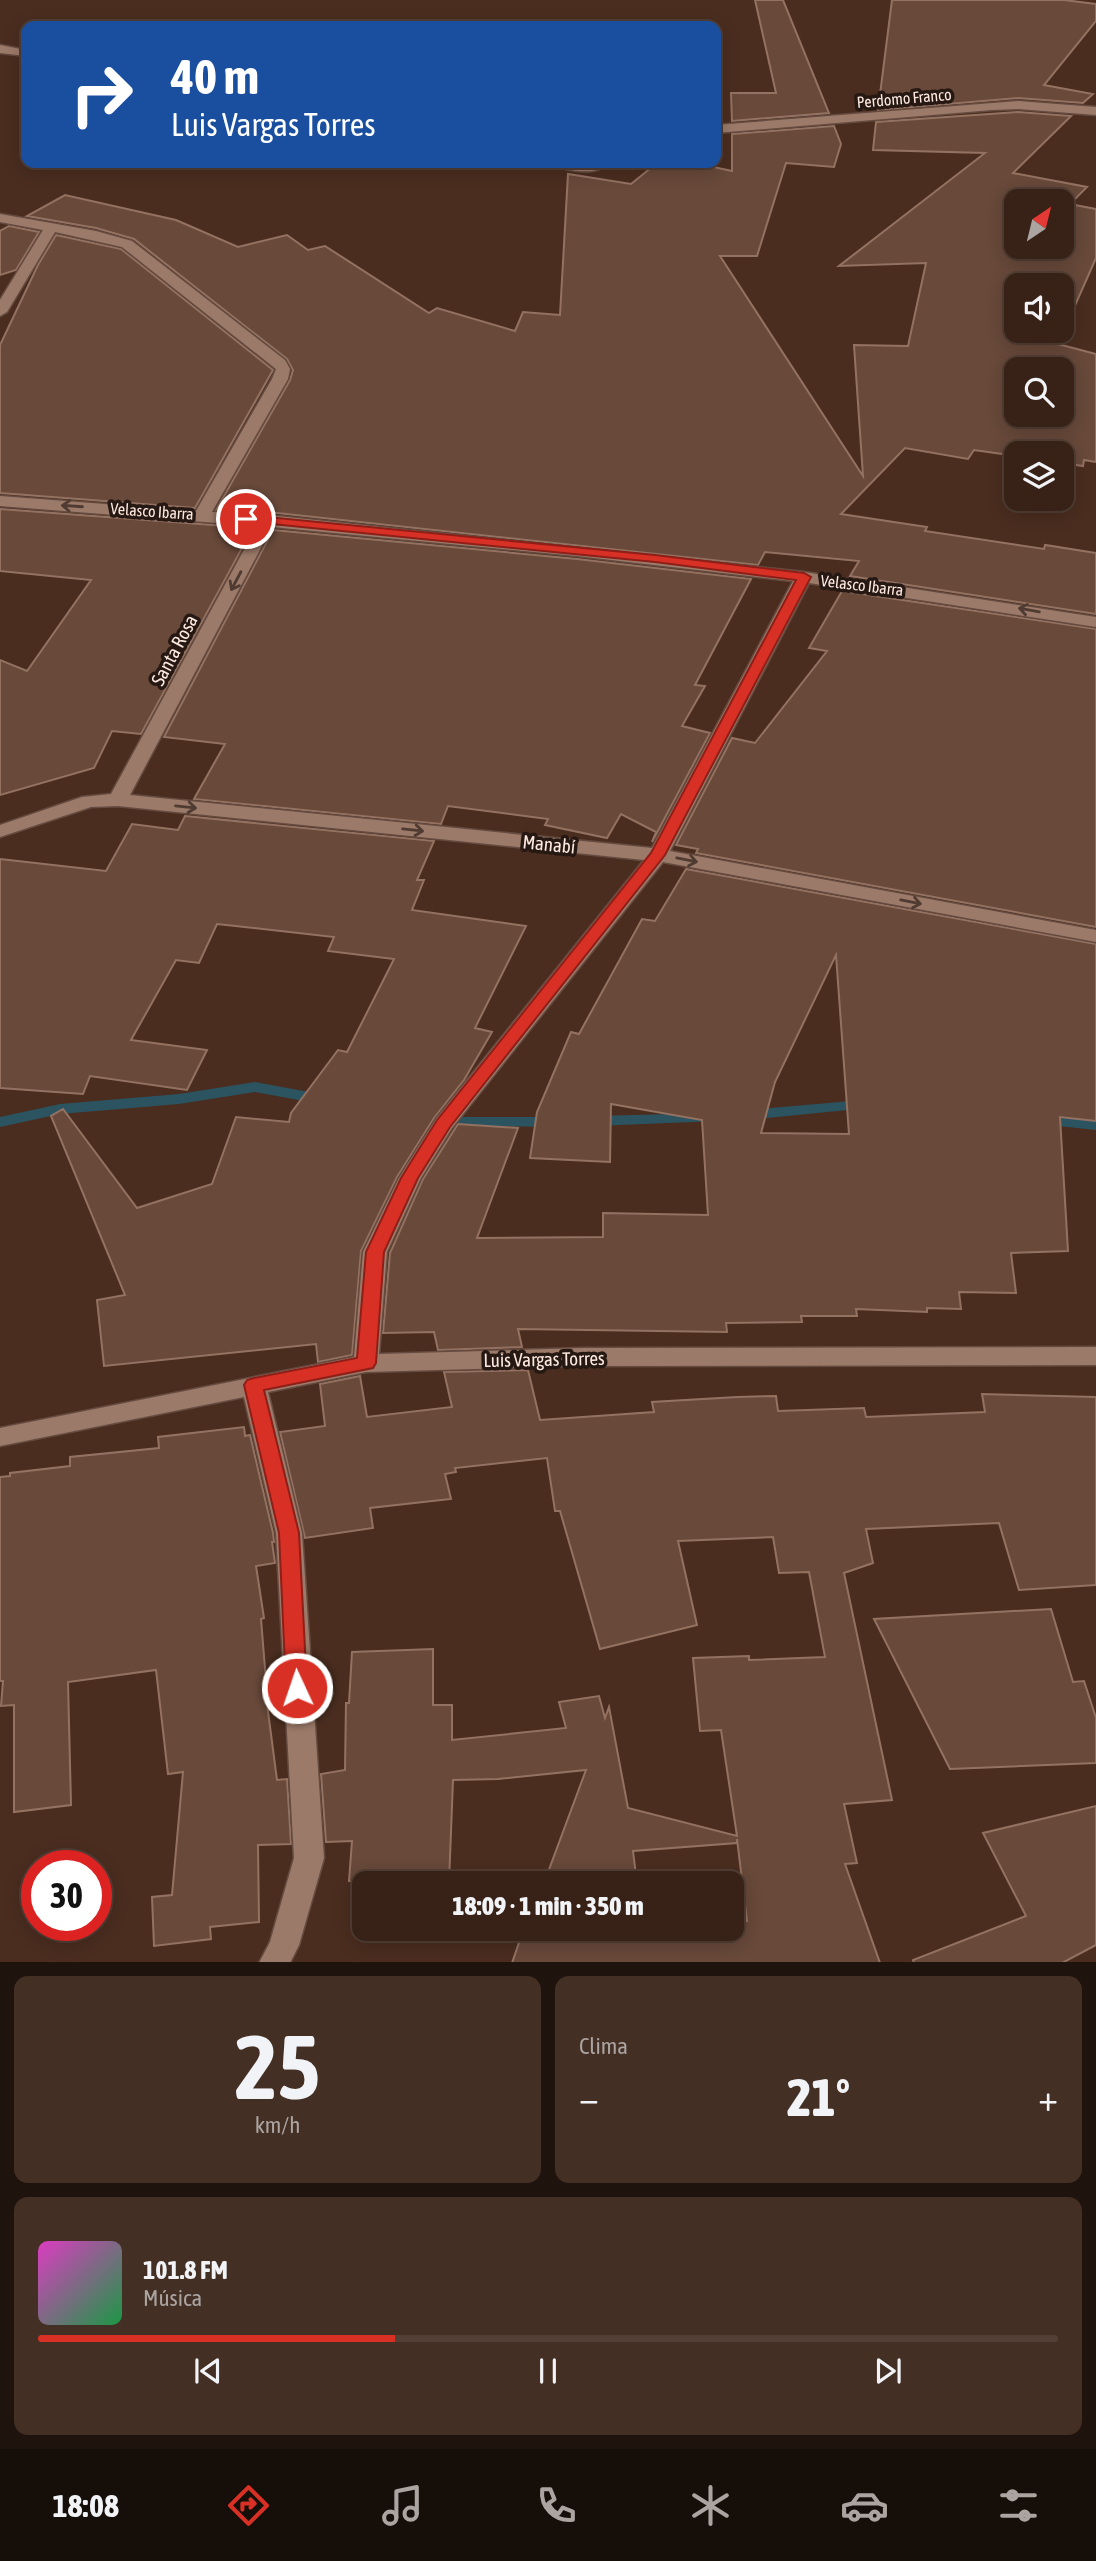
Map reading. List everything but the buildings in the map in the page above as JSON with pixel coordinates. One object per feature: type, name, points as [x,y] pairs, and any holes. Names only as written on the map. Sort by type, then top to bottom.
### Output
[{"type":"street","points":[[0,49],[21,52]]},
{"type":"street","name":"Perdomo Franco","points":[[721,129],[1005,106],[1096,111]]},
{"type":"street","points":[[0,218],[50,229],[100,235],[127,244],[281,363],[283,369],[280,379],[202,514]]},
{"type":"street","points":[[0,313],[50,229]]},
{"type":"street","name":"Velasco Ibarra","points":[[0,500],[202,514],[655,559],[957,596],[1096,622]]},
{"type":"street","name":"Santa Rosa","points":[[118,800],[268,520]]},
{"type":"street","points":[[366,1363],[375,1252],[410,1178],[443,1124],[658,855],[804,577]]},
{"type":"street","name":"Manabí","points":[[0,831],[89,802],[118,800],[658,855],[1096,936]]},
{"type":"street","name":"Luis Vargas Torres","points":[[0,1437],[366,1363],[584,1357],[1096,1356]]},
{"type":"street","points":[[254,1385],[289,1533],[309,1858],[284,1945],[274,1962]]},
{"type":"waterway","points":[[0,1122],[60,1109],[179,1099],[255,1087],[320,1099]]},
{"type":"waterway","points":[[747,1115],[863,1105]]},
{"type":"waterway","points":[[594,1121],[713,1118]]},
{"type":"waterway","points":[[1044,1121],[1096,1125]]},
{"type":"waterway","points":[[436,1122],[552,1122]]},
{"type":"route","points":[[246,519],[655,559],[804,577],[658,855],[443,1124],[410,1178],[375,1252],[366,1363],[254,1385],[289,1533],[297,1688]]}]
